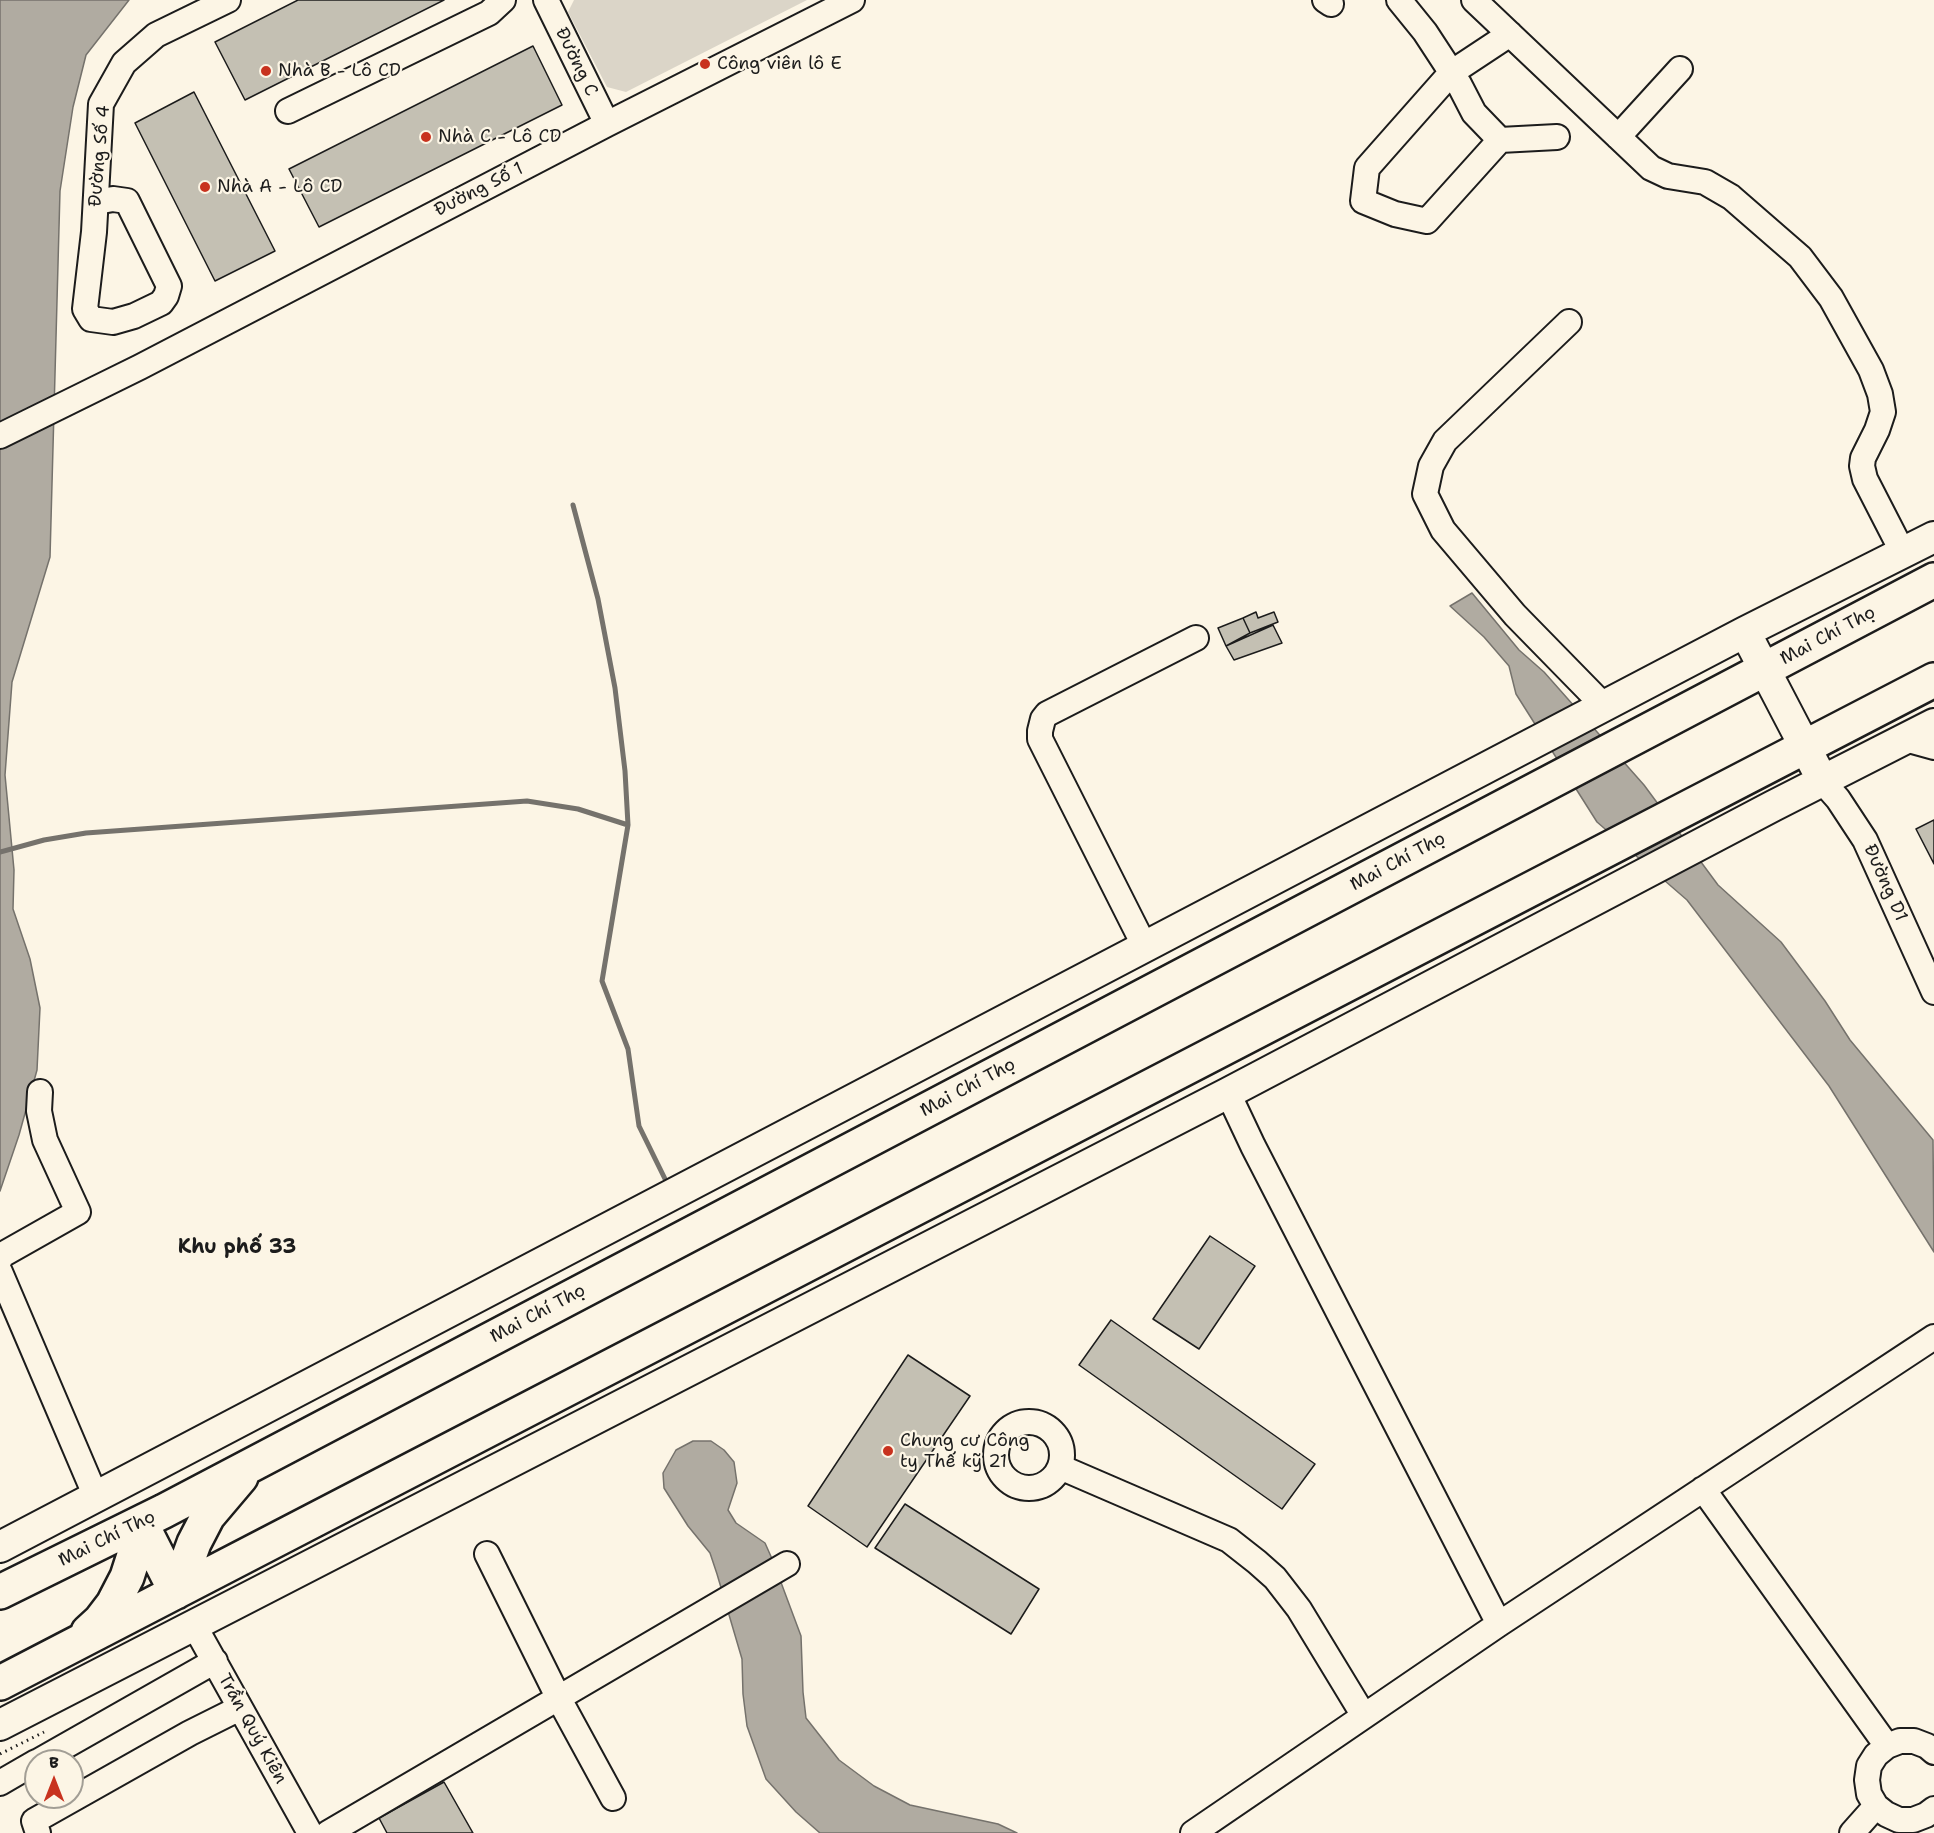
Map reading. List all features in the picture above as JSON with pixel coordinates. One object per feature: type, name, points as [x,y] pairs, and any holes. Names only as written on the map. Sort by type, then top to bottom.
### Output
[{"type":"highway","name":"Mai Chí Thọ","points":[[0,1592],[141,1523],[1934,580]]},
{"type":"highway","points":[[0,1683],[1934,680]]},
{"type":"highway","points":[[176,1592],[194,1543],[208,1516],[228,1490],[255,1462]]},
{"type":"highway","points":[[141,1523],[176,1592]]},
{"type":"highway","points":[[73,1646],[100,1621],[113,1604],[127,1577],[141,1523]]},
{"type":"main road","points":[[0,1547],[1604,706],[1934,537]]},
{"type":"main road","points":[[1746,632],[1823,782]]},
{"type":"main road","points":[[0,1725],[1228,1093],[1773,806],[1934,724]]},
{"type":"main road","points":[[108,1490],[141,1523]]},
{"type":"main road","points":[[176,1592],[194,1625]]},
{"type":"street","name":"Đường Số 4","points":[[96,202],[113,199],[127,201],[137,226],[169,286],[166,296],[160,303],[134,316],[113,322],[91,319],[85,309],[94,232],[101,104],[124,63],[156,35],[228,0]]},
{"type":"street","points":[[288,111],[489,13],[503,0]]},
{"type":"street","name":"Đường C","points":[[546,0],[607,124]]},
{"type":"street","name":"Đường Số 1","points":[[0,436],[140,367],[607,124],[852,0]]},
{"type":"street","points":[[1399,0],[1425,32],[1474,113],[1500,140]]},
{"type":"street","points":[[1474,0],[1651,168],[1668,176],[1705,182],[1731,197],[1800,257],[1831,298],[1871,370],[1880,394],[1882,412],[1877,430],[1863,458],[1862,466],[1865,479],[1903,553]]},
{"type":"street","points":[[1510,34],[1451,73],[1367,168],[1363,201],[1395,214],[1427,221],[1500,140],[1557,137]]},
{"type":"street","points":[[1618,137],[1680,69]]},
{"type":"street","points":[[1569,322],[1445,441],[1431,466],[1425,494],[1443,530],[1515,615],[1604,706]]},
{"type":"street","points":[[1145,947],[1040,739],[1040,731],[1047,714],[1196,639]]},
{"type":"street","points":[[1905,739],[1934,747]]},
{"type":"street","name":"Đường D1","points":[[1823,782],[1838,799],[1865,840],[1934,992]]},
{"type":"street","points":[[0,1259],[2,1255],[78,1212],[45,1140],[39,1111],[40,1092]]},
{"type":"street","points":[[1228,1093],[1499,1624]]},
{"type":"street","points":[[0,1272],[108,1490]]},
{"type":"street","points":[[1193,1833],[1499,1624],[1934,1337]]},
{"type":"street","points":[[1060,1467],[1229,1540],[1257,1562],[1275,1578],[1299,1609],[1364,1716]]},
{"type":"street","points":[[1703,1489],[1887,1746]]},
{"type":"street","points":[[487,1554],[558,1697],[613,1798]]},
{"type":"street","points":[[328,1833],[787,1564]]},
{"type":"street","name":"Trần Quý Kiên","points":[[194,1625],[310,1833]]},
{"type":"street","points":[[60,1749],[215,1661]]},
{"type":"street","points":[[38,1833],[34,1821],[190,1733],[240,1708]]},
{"type":"street","points":[[1934,1751],[1914,1741],[1900,1741],[1887,1746],[1876,1755],[1869,1766],[1866,1780],[1869,1794],[1876,1806],[1899,1820],[1913,1820],[1934,1809]]},
{"type":"street","points":[[0,1783],[24,1769]]},
{"type":"street","points":[[1852,1833],[1876,1806]]},
{"type":"shaded area","points":[[0,0],[129,0],[86,55],[73,107],[60,191],[50,557],[12,682],[5,775],[14,870],[13,909],[30,959],[40,1008],[37,1070],[0,1191]]},
{"type":"shaded area","points":[[574,0],[807,0],[626,92],[607,87],[568,12]]},
{"type":"shaded area","points":[[1472,593],[1519,650],[1544,672],[1644,785],[1718,885],[1781,942],[1825,1001],[1850,1040],[1933,1140],[1934,1252],[1829,1086],[1687,900],[1597,822],[1516,694],[1509,666],[1484,637],[1450,606]]},
{"type":"shaded area","points":[[693,1441],[711,1441],[724,1450],[734,1462],[737,1483],[728,1510],[736,1523],[765,1543],[773,1561],[801,1636],[806,1718],[839,1760],[874,1786],[910,1805],[998,1824],[1017,1833],[820,1833],[796,1812],[766,1779],[747,1726],[742,1659],[710,1553],[688,1526],[664,1488],[663,1473],[676,1450]]},
{"type":"building","name":"Nhà B - Lô CD","points":[[298,0],[444,0],[245,100],[215,42]]},
{"type":"building","name":"Nhà C - Lô CD","points":[[533,46],[562,105],[319,227],[289,169]]},
{"type":"building","name":"Nhà A - Lô CD","points":[[194,92],[275,251],[215,281],[135,123]]},
{"type":"building","points":[[1256,612],[1258,618],[1274,612],[1278,622],[1250,633],[1243,618]]},
{"type":"building","points":[[1243,618],[1250,633],[1226,646],[1218,628]]},
{"type":"building","points":[[1273,625],[1282,643],[1234,660],[1226,646]]},
{"type":"building","points":[[1934,820],[1934,864],[1916,829]]},
{"type":"building","points":[[1210,1236],[1255,1266],[1199,1349],[1153,1319]]},
{"type":"building","points":[[1111,1320],[1315,1464],[1282,1509],[1079,1365]]},
{"type":"building","name":"Chung cư Công ty Thế kỹ 21","points":[[908,1355],[970,1396],[867,1547],[808,1506]]},
{"type":"building","points":[[905,1504],[1039,1589],[1011,1634],[875,1548]]},
{"type":"building","points":[[444,1782],[473,1833],[387,1833],[379,1818]]},
{"type":"waterway","points":[[573,505],[598,599],[615,688],[625,771],[628,825],[602,981],[628,1049],[639,1126],[668,1185]]},
{"type":"waterway","points":[[0,852],[44,840],[86,833],[527,801],[578,809],[628,825]]},
{"type":"place","name":"Công viên lô E","points":[[705,64]]},
{"type":"place","name":"Nhà B - Lô CD","points":[[266,71]]},
{"type":"place","name":"Nhà C - Lô CD","points":[[426,137]]},
{"type":"place","name":"Nhà A - Lô CD","points":[[205,187]]},
{"type":"place","name":"Chung cư Công ty Thế kỹ 21","points":[[888,1451]]},
{"type":"district","name":"Khu phố 33","points":[[237,1248]]}]
